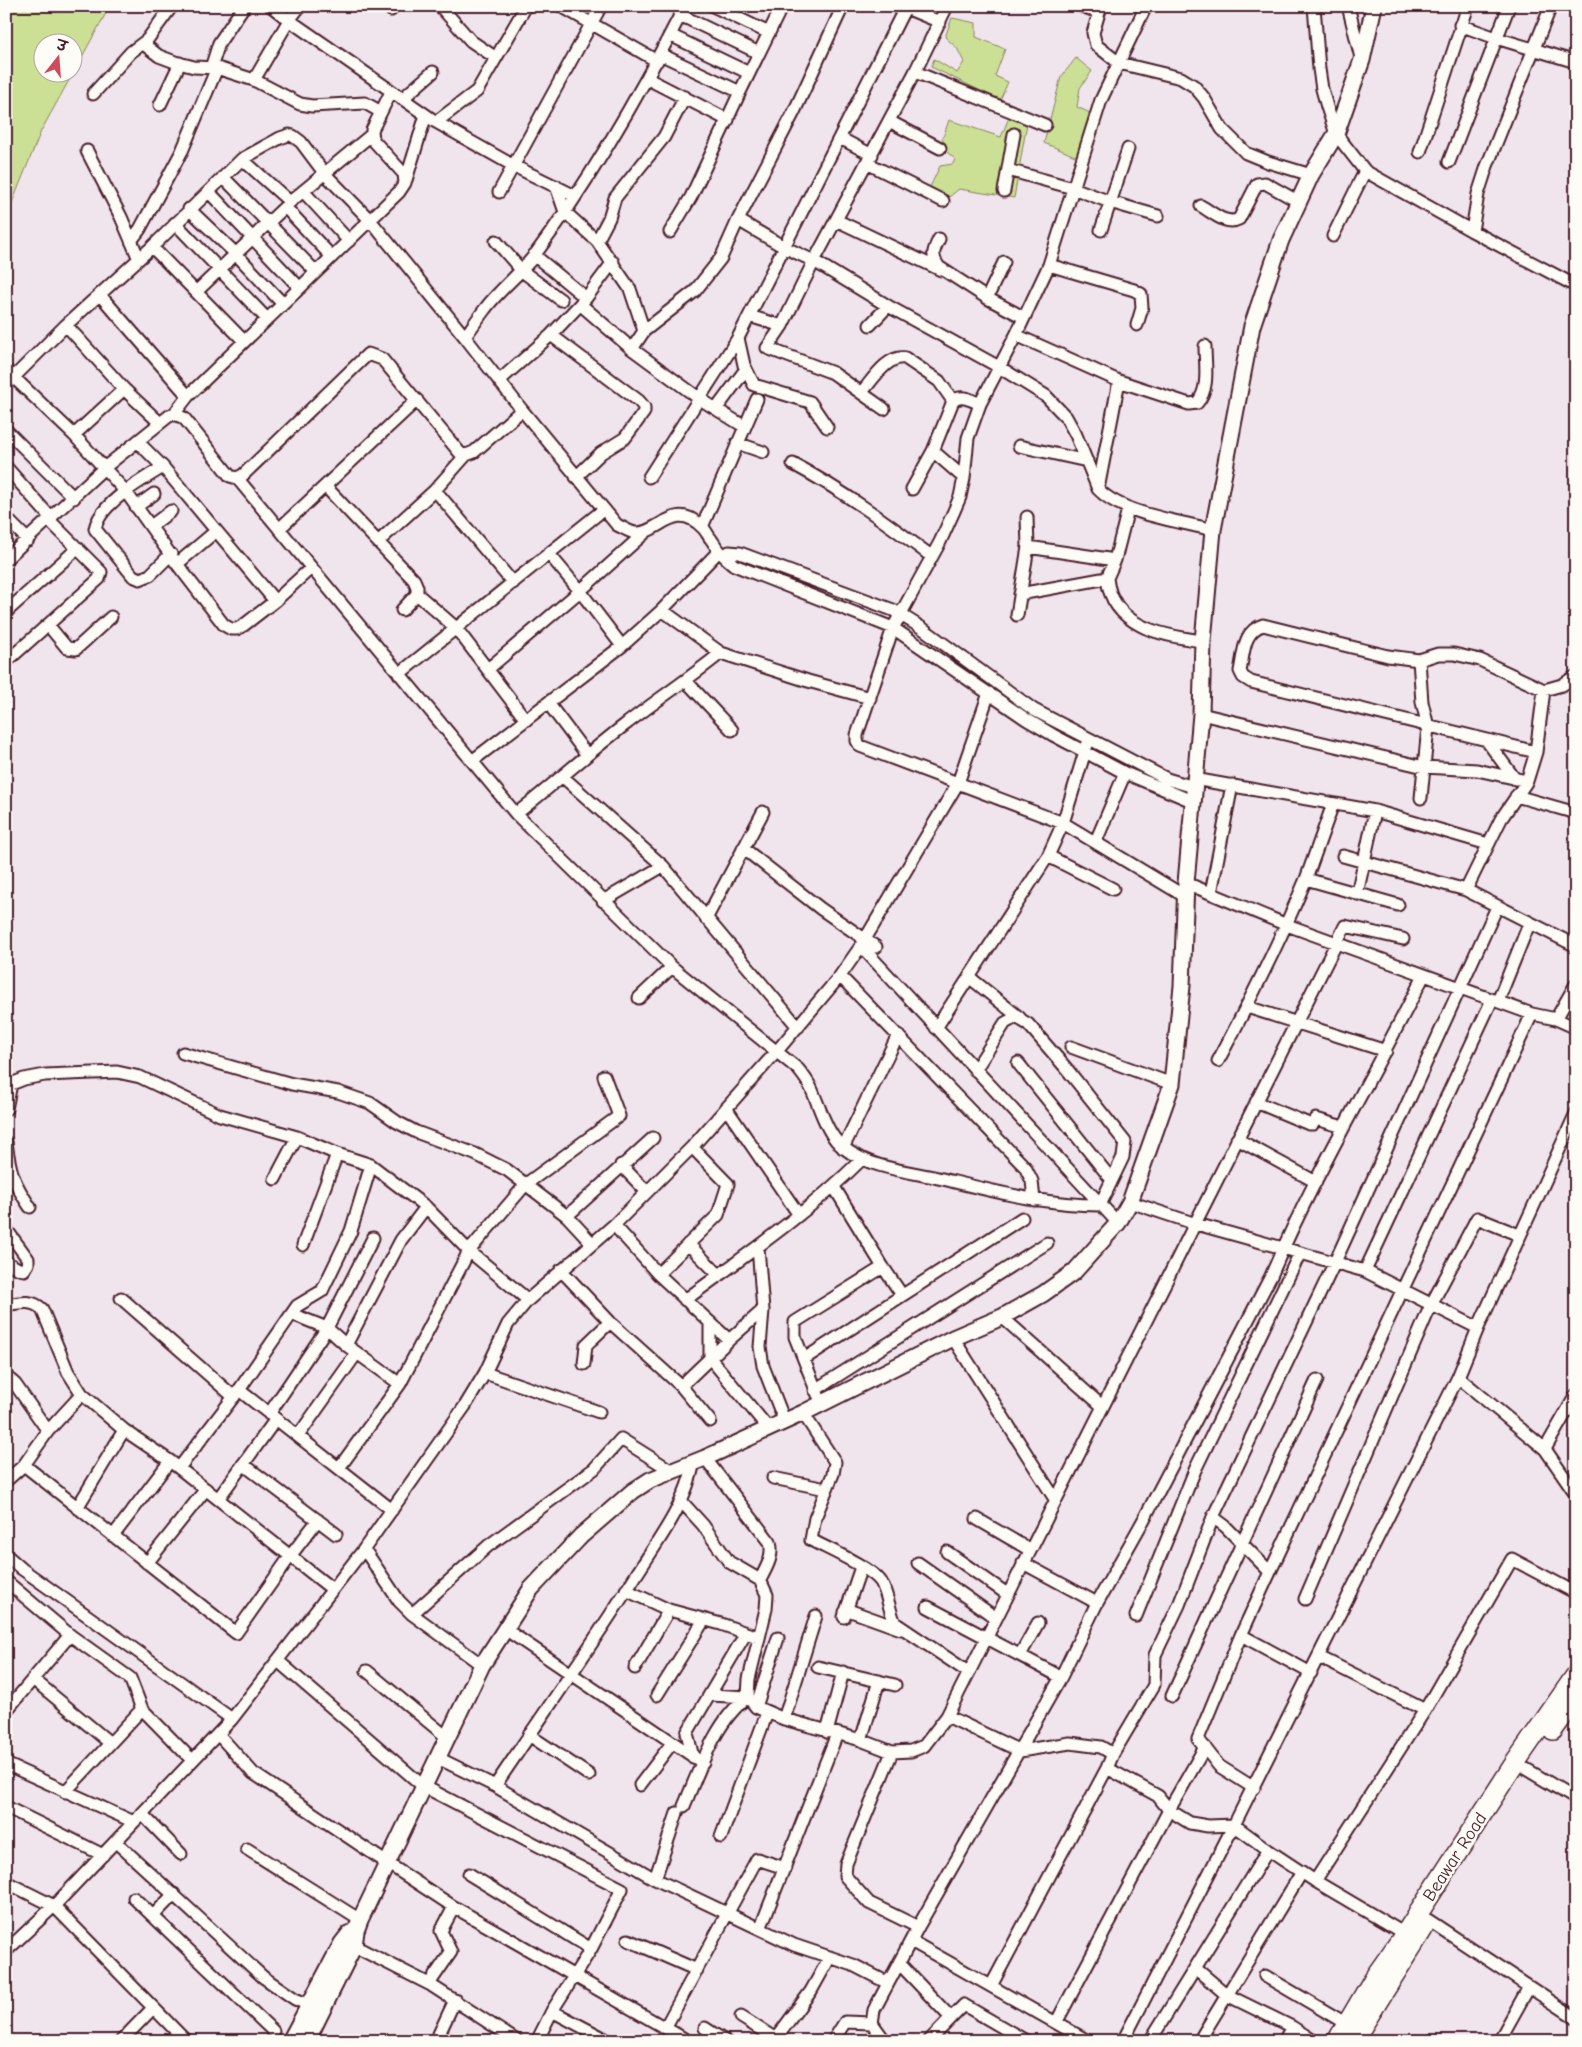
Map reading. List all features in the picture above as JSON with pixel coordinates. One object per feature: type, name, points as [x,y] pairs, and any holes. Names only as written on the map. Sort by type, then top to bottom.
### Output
[{"type":"main road","name":"Beawar Road","points":[[1337,2041],[1353,2032],[1513,1766],[1576,1675]]},
{"type":"main road","name":"Beawar Road","points":[[1410,1938],[1428,1920],[1526,1769],[1576,1698]]},
{"type":"street","points":[[93,94],[131,52],[147,40],[172,6]]},
{"type":"street","points":[[131,242],[182,151],[214,68],[219,42],[244,6]]},
{"type":"street","points":[[271,6],[426,116],[514,166],[575,196]]},
{"type":"street","points":[[254,80],[289,20],[300,6]]},
{"type":"street","points":[[440,6],[472,41],[496,58]]},
{"type":"street","points":[[436,122],[477,90],[526,6]]},
{"type":"street","points":[[561,6],[591,24],[659,58],[740,92]]},
{"type":"street","points":[[499,192],[601,6]]},
{"type":"street","points":[[713,6],[769,33]]},
{"type":"street","points":[[632,349],[644,331],[695,291],[721,258],[738,220],[794,112],[843,6]]},
{"type":"street","points":[[1081,6],[1100,9],[1093,39],[1114,72]]},
{"type":"street","points":[[1146,6],[1114,72],[1073,188],[1049,265],[1016,335],[980,404],[968,438],[960,497],[942,537],[893,628],[857,735],[857,741],[860,746],[1063,823],[1186,890],[1211,893],[1287,925],[1532,1014],[1556,1019],[1576,1028]]},
{"type":"street","points":[[1314,6],[1322,89],[1336,134],[1365,171],[1576,286]]},
{"type":"street","points":[[1348,6],[1362,60]]},
{"type":"street","points":[[307,2041],[387,1863],[482,1665],[531,1590],[581,1536],[633,1491],[650,1480],[769,1429],[813,1405],[953,1338],[1002,1317],[1043,1294],[1074,1272],[1118,1223],[1130,1202],[1172,1084],[1182,986],[1186,890],[1200,714],[1203,642],[1213,530],[1252,326],[1281,240],[1304,191],[1336,134],[1362,60],[1374,6]]},
{"type":"street","points":[[1420,152],[1468,6]]},
{"type":"street","points":[[1449,162],[1509,6]]},
{"type":"street","points":[[1472,231],[1478,194],[1486,166],[1551,6]]},
{"type":"street","points":[[650,477],[738,338],[840,138],[903,7],[944,13],[782,326],[768,348],[833,373],[884,408]]},
{"type":"street","points":[[670,232],[691,197],[769,33],[778,8]]},
{"type":"street","points":[[465,337],[485,308],[522,271],[565,212],[648,79],[683,11],[759,54]]},
{"type":"street","points":[[1460,26],[1576,62]]},
{"type":"street","points":[[670,35],[749,73]]},
{"type":"street","points":[[147,40],[146,46],[150,51],[180,63],[214,68],[254,80],[300,104],[312,106],[365,103],[381,112]]},
{"type":"street","points":[[160,105],[180,63]]},
{"type":"street","points":[[402,99],[433,72]]},
{"type":"street","points":[[915,72],[1045,125]]},
{"type":"street","points":[[1114,72],[1181,78],[1194,86],[1222,129],[1234,143],[1246,153],[1268,162],[1304,191]]},
{"type":"street","points":[[648,79],[728,120]]},
{"type":"street","points":[[391,92],[371,135],[372,140],[404,174],[406,180]]},
{"type":"street","points":[[597,241],[609,218],[615,198],[631,175],[664,137],[685,97]]},
{"type":"street","points":[[6,559],[104,468],[174,414],[188,396],[399,192],[406,180],[426,116]]},
{"type":"street","points":[[889,121],[940,148]]},
{"type":"street","points":[[1004,191],[1014,134]]},
{"type":"street","points":[[196,292],[287,204],[371,135]]},
{"type":"street","points":[[311,568],[244,625],[237,629],[231,629],[224,625],[126,492],[74,435],[10,373],[100,295],[242,159],[280,138],[293,136],[301,142],[325,174],[370,220],[576,477],[617,525],[635,533],[670,518],[680,516],[702,527],[734,565],[893,628],[1026,719],[1125,773],[1232,785],[1375,811],[1488,844]]},
{"type":"street","points":[[840,138],[869,159],[943,201]]},
{"type":"street","points":[[1101,230],[1128,149]]},
{"type":"street","points":[[87,151],[138,259]]},
{"type":"street","points":[[242,159],[287,204],[332,257]]},
{"type":"street","points":[[1008,170],[1073,188],[1110,202],[1158,216]]},
{"type":"street","points":[[1333,236],[1365,171]]},
{"type":"street","points":[[223,177],[316,272]]},
{"type":"street","points":[[1201,206],[1228,222],[1234,222],[1239,219],[1257,184],[1265,183],[1304,191]]},
{"type":"street","points":[[556,186],[565,212],[597,241],[630,289],[644,331]]},
{"type":"street","points":[[303,191],[349,240]]},
{"type":"street","points":[[209,192],[300,288]]},
{"type":"street","points":[[189,209],[236,254],[283,304]]},
{"type":"street","points":[[738,220],[784,247],[814,261],[888,306],[999,367],[1046,396],[1056,404],[1066,417],[1076,435],[1098,489],[1104,496],[1128,509],[1213,530]]},
{"type":"street","points":[[836,220],[947,273]]},
{"type":"street","points":[[175,224],[218,271],[267,319]]},
{"type":"street","points":[[939,239],[932,253],[938,267],[987,298],[1023,317]]},
{"type":"street","points":[[496,241],[522,271],[561,300]]},
{"type":"street","points":[[152,247],[244,341]]},
{"type":"street","points":[[534,255],[632,349],[700,399],[745,427]]},
{"type":"street","points":[[499,381],[551,335],[583,301],[613,262]]},
{"type":"street","points":[[987,298],[1004,262]]},
{"type":"street","points":[[1049,265],[1134,290],[1141,294],[1143,300],[1138,324]]},
{"type":"street","points":[[100,295],[188,396]]},
{"type":"street","points":[[870,326],[888,306]]},
{"type":"street","points":[[749,316],[782,326]]},
{"type":"street","points":[[66,325],[124,389],[160,423]]},
{"type":"street","points":[[551,335],[644,407],[644,412],[625,438],[601,453],[576,477]]},
{"type":"street","points":[[1016,335],[1119,381],[1189,404],[1197,403],[1202,398],[1204,390],[1205,346]]},
{"type":"street","points":[[738,338],[744,365],[754,385],[810,402],[827,427]]},
{"type":"street","points":[[237,478],[243,475],[368,354],[382,359],[460,454],[466,455]]},
{"type":"street","points":[[861,393],[890,361],[898,357],[905,358],[940,381],[953,401]]},
{"type":"street","points":[[717,408],[743,373]]},
{"type":"street","points":[[1098,489],[1119,381]]},
{"type":"street","points":[[74,435],[124,389]]},
{"type":"street","points":[[912,489],[933,451],[953,401],[964,397],[980,404]]},
{"type":"street","points":[[702,527],[757,399]]},
{"type":"street","points":[[278,529],[417,400]]},
{"type":"street","points":[[378,542],[435,490],[466,455],[474,452],[522,410]]},
{"type":"street","points":[[174,414],[184,418],[230,476],[237,478],[516,814],[672,967],[798,1069],[810,1086],[832,1135],[843,1148],[862,1158],[903,1170],[1034,1200],[1078,1205],[1100,1205]]},
{"type":"street","points":[[6,430],[70,501]]},
{"type":"street","points":[[138,442],[162,467],[274,601]]},
{"type":"street","points":[[737,443],[763,452]]},
{"type":"street","points":[[1018,446],[1087,461]]},
{"type":"street","points":[[933,451],[964,478]]},
{"type":"street","points":[[793,464],[819,478],[870,511],[932,556]]},
{"type":"street","points":[[6,467],[52,517],[101,575],[100,580],[6,662]]},
{"type":"street","points":[[162,467],[126,492],[101,514],[96,522],[96,532],[133,576],[140,579],[150,575],[216,531]]},
{"type":"street","points":[[325,486],[414,580],[417,594],[402,610]]},
{"type":"street","points":[[435,490],[513,583]]},
{"type":"street","points":[[136,507],[154,494]]},
{"type":"street","points":[[1128,509],[1108,578],[1109,592],[1114,602],[1131,621],[1154,632],[1168,637],[1203,642]]},
{"type":"street","points":[[399,674],[603,510]]},
{"type":"street","points":[[151,526],[171,511]]},
{"type":"street","points":[[1017,615],[1028,547],[1027,517]]},
{"type":"street","points":[[6,518],[28,540]]},
{"type":"street","points":[[488,669],[580,591],[650,528]]},
{"type":"street","points":[[1028,547],[1114,560]]},
{"type":"street","points":[[6,612],[78,548]]},
{"type":"street","points":[[472,760],[622,646],[722,553],[729,552],[740,553],[900,613],[1034,710],[1088,740],[1166,779],[1194,780]]},
{"type":"street","points":[[549,554],[622,646]]},
{"type":"street","points":[[1020,594],[1108,578]]},
{"type":"street","points":[[832,604],[838,589]]},
{"type":"street","points":[[417,594],[456,628],[526,720]]},
{"type":"street","points":[[662,610],[721,653],[808,681],[870,698]]},
{"type":"street","points":[[48,625],[68,648],[76,649],[111,617]]},
{"type":"street","points":[[1536,752],[1251,682],[1240,671],[1248,634],[1254,628],[1263,625],[1388,656],[1419,660],[1438,654],[1454,654],[1480,660],[1544,690],[1562,684],[1576,676]]},
{"type":"street","points":[[516,814],[563,777],[586,755],[651,704],[686,681],[721,653]]},
{"type":"street","points":[[1419,660],[1422,702],[1428,727],[1421,798]]},
{"type":"street","points":[[686,681],[732,730]]},
{"type":"street","points":[[1466,890],[1501,819],[1527,781],[1536,752],[1544,690]]},
{"type":"street","points":[[6,1951],[54,1906],[218,1734],[278,1662],[364,1549],[466,1406],[485,1373],[508,1324],[528,1300],[614,1225],[692,1147],[798,1027],[840,976],[863,943],[958,784],[989,693]]},
{"type":"street","points":[[548,703],[586,755]]},
{"type":"street","points":[[1200,714],[1424,767],[1477,770],[1527,781]]},
{"type":"street","points":[[936,1028],[1048,856],[1063,823],[1088,740]]},
{"type":"street","points":[[1487,741],[1515,778]]},
{"type":"street","points":[[1096,841],[1125,773]]},
{"type":"street","points":[[563,777],[663,866],[798,1027]]},
{"type":"street","points":[[1211,893],[1232,785]]},
{"type":"street","points":[[1514,799],[1576,813]]},
{"type":"street","points":[[1218,1061],[1287,925],[1333,804]]},
{"type":"street","points":[[1357,894],[1375,811]]},
{"type":"street","points":[[706,919],[763,812]]},
{"type":"street","points":[[744,848],[863,943],[936,1028],[1118,1223]]},
{"type":"street","points":[[1048,856],[1113,889]]},
{"type":"street","points":[[1343,856],[1466,890],[1529,924],[1576,946]]},
{"type":"street","points":[[603,901],[663,866]]},
{"type":"street","points":[[1306,879],[1398,905]]},
{"type":"street","points":[[991,1986],[1113,1754],[1154,1685],[1155,1655],[1179,1605],[1213,1518],[1335,1262],[1497,907]]},
{"type":"street","points":[[1365,1271],[1495,1001],[1529,924]]},
{"type":"street","points":[[682,1502],[703,1525],[729,1562],[760,1580],[768,1594],[749,1679],[748,1697],[756,1707],[784,1719],[861,1740],[892,1752],[911,1751],[924,1746],[947,1716],[1193,1223],[1345,926],[1403,939]]},
{"type":"street","points":[[863,943],[876,947]]},
{"type":"street","points":[[639,998],[672,967]]},
{"type":"street","points":[[884,2041],[872,2023],[874,2010],[918,1927],[1020,1751],[1097,1603],[1143,1521],[1271,1276],[1343,1127],[1386,1051],[1424,975]]},
{"type":"street","points":[[840,976],[1025,1167],[1032,1181],[1034,1200]]},
{"type":"street","points":[[969,977],[1028,1024],[1125,1142],[1123,1157],[1100,1205]]},
{"type":"street","points":[[1556,1019],[1576,984]]},
{"type":"street","points":[[1247,1007],[1386,1051]]},
{"type":"street","points":[[1254,1788],[1219,1766],[1198,1739],[1241,1635],[1270,1572],[1532,1014]]},
{"type":"street","points":[[975,1070],[1006,1023],[1011,1019],[1020,1018]]},
{"type":"street","points":[[843,1148],[898,1035]]},
{"type":"street","points":[[1071,1047],[1172,1084]]},
{"type":"street","points":[[183,1053],[292,1084],[355,1097],[370,1103],[416,1132],[494,1163],[526,1184],[566,1216],[592,1243]]},
{"type":"street","points":[[1018,1063],[1112,1180]]},
{"type":"street","points":[[6,1108],[9,1085],[24,1079],[45,1075],[117,1072],[129,1074],[220,1115],[297,1137],[337,1154],[371,1165],[426,1207],[469,1251],[528,1300]]},
{"type":"street","points":[[339,1468],[400,1384],[469,1251],[526,1184],[619,1116],[604,1076]]},
{"type":"street","points":[[1256,1102],[1309,1124],[1313,1124],[1316,1119],[1343,1127]]},
{"type":"street","points":[[726,1108],[799,1215]]},
{"type":"street","points":[[1123,2041],[1254,1788],[1458,1376],[1519,1236],[1576,1113]]},
{"type":"street","points":[[274,1180],[297,1137]]},
{"type":"street","points":[[566,1216],[653,1138]]},
{"type":"street","points":[[1236,1139],[1316,1182]]},
{"type":"street","points":[[6,1142],[12,1177],[30,1207]]},
{"type":"street","points":[[658,1274],[718,1215],[728,1184],[692,1147]]},
{"type":"street","points":[[303,1245],[337,1154]]},
{"type":"street","points":[[685,1300],[758,1247],[834,1187],[862,1158]]},
{"type":"street","points":[[180,1468],[236,1394],[297,1306],[322,1291],[351,1231],[371,1165]]},
{"type":"street","points":[[621,1165],[647,1192]]},
{"type":"street","points":[[834,1187],[902,1295]]},
{"type":"street","points":[[1130,1202],[1193,1223],[1365,1271],[1478,1328]]},
{"type":"street","points":[[346,1345],[401,1240],[426,1207]]},
{"type":"street","points":[[804,1359],[1022,1218]]},
{"type":"street","points":[[1305,1598],[1431,1305],[1477,1218],[1519,1236]]},
{"type":"street","points":[[614,1225],[658,1274],[729,1340]]},
{"type":"street","points":[[6,1229],[28,1259],[28,1264],[24,1270],[19,1270],[6,1262]]},
{"type":"street","points":[[218,1499],[244,1464],[327,1328],[372,1238]]},
{"type":"street","points":[[813,1405],[1047,1243]]},
{"type":"street","points":[[688,1244],[719,1275]]},
{"type":"street","points":[[758,1247],[763,1310],[760,1347],[763,1366],[784,1420]]},
{"type":"street","points":[[1136,1616],[1195,1470],[1300,1253]]},
{"type":"street","points":[[883,1267],[795,1322],[795,1337],[804,1359],[813,1405],[835,1462],[835,1468],[815,1518],[811,1540],[875,1574],[881,1582],[895,1623],[968,1672]]},
{"type":"street","points":[[561,1270],[610,1322],[681,1386],[710,1421]]},
{"type":"street","points":[[121,1298],[236,1394],[273,1417],[392,1510]]},
{"type":"street","points":[[6,1305],[28,1302],[37,1304],[42,1308],[68,1372],[82,1394],[124,1430],[180,1468],[332,1589]]},
{"type":"street","points":[[681,1386],[763,1310]]},
{"type":"street","points":[[292,1314],[327,1328],[346,1345],[400,1384]]},
{"type":"street","points":[[1002,1317],[1102,1406]]},
{"type":"street","points":[[584,1364],[586,1345],[610,1322]]},
{"type":"street","points":[[710,1322],[710,1358],[769,1429]]},
{"type":"street","points":[[953,1338],[1055,1499]]},
{"type":"street","points":[[298,1436],[357,1353]]},
{"type":"street","points":[[485,1373],[599,1412]]},
{"type":"street","points":[[6,1376],[10,1388],[48,1431]]},
{"type":"street","points":[[1458,1376],[1545,1449],[1576,1494]]},
{"type":"street","points":[[1172,1696],[1317,1380]]},
{"type":"street","points":[[6,1481],[24,1464],[48,1431],[82,1394]]},
{"type":"street","points":[[1545,1449],[1576,1395]]},
{"type":"street","points":[[77,1508],[124,1430]]},
{"type":"street","points":[[412,1614],[488,1546],[594,1470],[621,1439],[672,1471]]},
{"type":"street","points":[[495,1786],[626,1590],[682,1502],[700,1460]]},
{"type":"street","points":[[700,1460],[770,1542],[771,1556],[760,1580]]},
{"type":"street","points":[[113,1536],[170,1461]]},
{"type":"street","points":[[24,1464],[236,1633],[318,1520]]},
{"type":"street","points":[[244,1464],[336,1534]]},
{"type":"street","points":[[773,1478],[826,1489]]},
{"type":"street","points":[[147,1563],[206,1489]]},
{"type":"street","points":[[1213,1518],[1226,1526],[1270,1572]]},
{"type":"street","points":[[978,1519],[1030,1550]]},
{"type":"street","points":[[364,1549],[399,1601],[412,1614],[482,1665]]},
{"type":"street","points":[[947,1552],[1008,1594]]},
{"type":"street","points":[[6,1555],[22,1569],[232,1719]]},
{"type":"street","points":[[1316,1881],[1425,1710],[1512,1559],[1576,1593]]},
{"type":"street","points":[[918,1563],[996,1618]]},
{"type":"street","points":[[1023,1563],[1097,1603]]},
{"type":"street","points":[[861,1566],[844,1616],[851,1610],[905,1630]]},
{"type":"street","points":[[22,1569],[7,1582],[70,1635],[130,1678],[142,1709],[192,1760]]},
{"type":"street","points":[[626,1590],[668,1610],[722,1624],[758,1637]]},
{"type":"street","points":[[928,1607],[1060,1677]]},
{"type":"street","points":[[635,1668],[668,1610]]},
{"type":"street","points":[[784,1719],[816,1616]]},
{"type":"street","points":[[657,1695],[704,1620]]},
{"type":"street","points":[[1020,1655],[1038,1623]]},
{"type":"street","points":[[505,1629],[698,1760]]},
{"type":"street","points":[[698,1760],[687,1733],[746,1633]]},
{"type":"street","points":[[6,1711],[70,1635]]},
{"type":"street","points":[[1241,1635],[1311,1673]]},
{"type":"street","points":[[756,1707],[778,1638]]},
{"type":"street","points":[[1319,1657],[1425,1710]]},
{"type":"street","points":[[278,1662],[423,1786],[622,1890],[591,1949],[552,2012],[537,2041]]},
{"type":"street","points":[[818,1667],[895,1685]]},
{"type":"street","points":[[367,1671],[448,1738]]},
{"type":"street","points":[[760,1929],[785,1868],[832,1733],[843,1672]]},
{"type":"street","points":[[33,1679],[110,1743]]},
{"type":"street","points":[[861,1740],[879,1682]]},
{"type":"street","points":[[710,1695],[748,1697]]},
{"type":"street","points":[[655,1879],[698,1760],[738,1703],[748,1697]]},
{"type":"street","points":[[65,1792],[142,1709]]},
{"type":"street","points":[[721,1837],[767,1713]]},
{"type":"street","points":[[947,1716],[1020,1751],[1070,1742],[1101,1747],[1113,1754]]},
{"type":"street","points":[[218,1734],[253,1773],[454,1907],[666,2026],[688,2041]]},
{"type":"street","points":[[529,1735],[589,1775]]},
{"type":"street","points":[[640,1786],[672,1744]]},
{"type":"street","points":[[1056,2023],[1169,1810],[1205,1747]]},
{"type":"street","points":[[892,1752],[846,1864],[845,1876],[869,1903],[918,1927]]},
{"type":"street","points":[[438,1758],[495,1786],[655,1879],[794,1945],[853,1965],[888,1983]]},
{"type":"street","points":[[6,1764],[134,1822]]},
{"type":"street","points":[[1107,1768],[1158,1796],[1169,1810],[1190,1823],[1208,1826],[1234,1825],[1316,1881],[1410,1938]]},
{"type":"street","points":[[1526,1769],[1576,1799]]},
{"type":"street","points":[[6,1807],[103,1855]]},
{"type":"street","points":[[142,1814],[181,1854]]},
{"type":"street","points":[[116,1842],[261,1975],[309,2005]]},
{"type":"street","points":[[247,1849],[356,1932],[429,1984],[518,2041]]},
{"type":"street","points":[[1150,2041],[1268,1850]]},
{"type":"street","points":[[666,2026],[757,1859],[785,1868]]},
{"type":"street","points":[[1199,2041],[1302,1872]]},
{"type":"street","points":[[468,1874],[591,1949]]},
{"type":"street","points":[[6,1882],[54,1906],[186,2041]]},
{"type":"street","points":[[153,1916],[174,1894]]},
{"type":"street","points":[[134,1898],[272,2031]]},
{"type":"street","points":[[429,1984],[452,1952],[441,1931],[454,1907]]},
{"type":"street","points":[[1428,1920],[1576,2018]]},
{"type":"street","points":[[290,2041],[342,1943],[349,1934],[356,1932]]},
{"type":"street","points":[[628,1940],[697,1970]]},
{"type":"street","points":[[911,1941],[1088,2041]]},
{"type":"street","points":[[741,2017],[777,2040],[811,1991],[830,1957]]},
{"type":"street","points":[[899,1963],[955,2013]]},
{"type":"street","points":[[1195,1968],[1227,1995],[1292,2027],[1314,2041]]},
{"type":"street","points":[[1265,1976],[1353,2032]]},
{"type":"street","points":[[1499,2041],[1529,1987]]},
{"type":"street","points":[[450,2041],[439,2034],[455,2000]]},
{"type":"street","points":[[930,2041],[955,2013],[967,2006],[1026,2041]]},
{"type":"street","points":[[121,2041],[153,2008]]},
{"type":"street","points":[[552,2012],[593,2036],[609,2041]]},
{"type":"street","points":[[833,2041],[845,2022],[872,2023]]},
{"type":"street","points":[[1284,2041],[1292,2027]]},
{"type":"street","points":[[705,2028],[725,2041]]},
{"type":"green space","points":[[6,6],[110,6],[82,57],[82,32],[32,32],[32,82],[68,82],[41,131],[6,218]]},
{"type":"green space","points":[[952,18],[976,23],[976,37],[1005,49],[995,76],[1008,82],[1000,100],[931,67],[934,59],[957,73],[964,62],[957,48],[945,37]]},
{"type":"green space","points":[[1076,58],[1092,71],[1080,88],[1077,107],[1101,118],[1087,161],[1044,143],[1061,77]]},
{"type":"green space","points":[[1010,115],[1027,123],[1014,198],[959,189],[949,197],[930,187],[940,166],[953,164],[955,159],[940,146],[949,120],[1001,137]]}]
